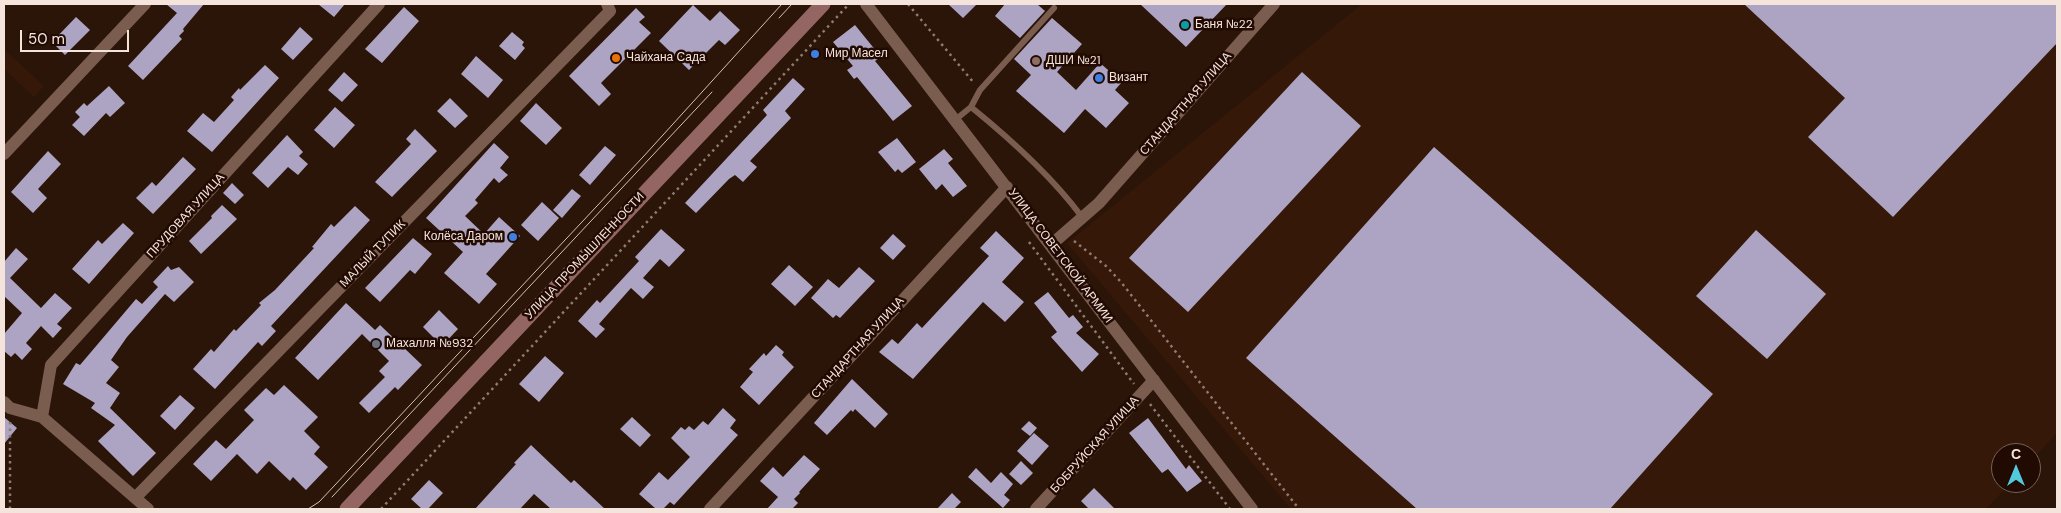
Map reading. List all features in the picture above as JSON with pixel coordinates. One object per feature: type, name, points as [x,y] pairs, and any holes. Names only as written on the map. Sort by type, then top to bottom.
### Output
[{"type":"main road","name":"УЛИЦА ПРОМЫШЛЕННОСТИ","points":[[347,509],[823,4]]},
{"type":"street","points":[[4,154],[145,4]]},
{"type":"street","name":"ПРУДОВАЯ УЛИЦА","points":[[42,417],[51,365],[379,4]]},
{"type":"street","name":"УЛИЦА СОВЕТСКОЙ АРМИИ","points":[[866,4],[1052,244],[1252,509]]},
{"type":"street","name":"СТАНДАРТНАЯ УЛИЦА","points":[[1052,244],[1099,203],[1274,4]]},
{"type":"street","name":"МАЛЫЙ ТУПИК","points":[[136,497],[608,7]]},
{"type":"street","name":"СТАНДАРТНАЯ УЛИЦА","points":[[710,509],[1007,187]]},
{"type":"street","name":"БОБРУЙСКАЯ УЛИЦА","points":[[1036,509],[1154,380]]},
{"type":"street","points":[[7,405],[42,417],[148,509]]},
{"type":"lane","points":[[955,120],[971,106],[980,90],[1054,8]]},
{"type":"lane","points":[[971,106],[994,125],[1071,202],[1082,217]]},
{"type":"path","points":[[840,4],[844,9]]},
{"type":"path","points":[[381,509],[849,4]]},
{"type":"path","points":[[908,4],[954,62],[980,90]]},
{"type":"path","points":[[1066,231],[1076,243],[1106,266],[1121,282],[1299,509]]},
{"type":"path","points":[[1025,237],[1230,509]]},
{"type":"path","points":[[7,405],[10,509]]},
{"type":"path","points":[[4,489],[9,489]]},
{"type":"shaded area","points":[[1362,4],[2057,4],[2057,433],[2041,450],[2041,443],[1991,443],[1991,493],[2001,493],[1986,509],[1291,509],[1067,243]]},
{"type":"shaded area","points":[[4,49],[44,86],[34,97],[4,69]]},
{"type":"building","points":[[166,4],[204,4],[183,29],[184,31],[179,36],[182,39],[143,80],[128,66],[177,13]]},
{"type":"building","points":[[318,4],[345,4],[334,17]]},
{"type":"building","points":[[948,4],[977,4],[963,18]]},
{"type":"building","points":[[1005,4],[1037,4],[1045,11],[1020,38],[995,16]]},
{"type":"building","name":"Баня №22","points":[[1140,4],[1227,4],[1186,47]]},
{"type":"building","points":[[1744,4],[2057,4],[2057,43],[1893,217],[1808,137],[1845,98]]},
{"type":"building","points":[[693,5],[710,21],[720,11],[740,30],[725,45],[719,40],[689,70],[659,41]]},
{"type":"building","points":[[404,7],[419,21],[382,63],[365,49]]},
{"type":"building","points":[[636,8],[645,17],[639,22],[651,33],[601,83],[611,94],[599,106],[569,76]]},
{"type":"building","points":[[76,17],[90,30],[65,55],[52,42]]},
{"type":"building","points":[[1052,18],[1082,44],[1057,72],[1076,90],[1100,63],[1122,82],[1115,90],[1129,103],[1106,128],[1085,109],[1064,133],[1016,91],[1031,75],[1014,59]]},
{"type":"building","points":[[855,25],[881,57],[875,61],[912,106],[893,121],[857,77],[854,79],[847,70],[853,66],[833,42]]},
{"type":"building","points":[[300,27],[313,39],[293,60],[281,49]]},
{"type":"building","points":[[512,32],[524,42],[522,45],[525,48],[515,60],[499,46]]},
{"type":"building","points":[[476,56],[503,80],[488,98],[461,74]]},
{"type":"building","points":[[265,65],[279,78],[212,152],[187,131],[203,113],[214,122],[234,100],[231,97],[239,88],[240,90]]},
{"type":"building","points":[[344,72],[358,85],[342,102],[328,90]]},
{"type":"building","points":[[1302,72],[1361,126],[1188,312],[1129,258]]},
{"type":"building","points":[[793,78],[805,89],[785,111],[791,118],[750,161],[757,167],[743,182],[735,175],[729,179],[696,213],[685,203],[767,115],[763,110]]},
{"type":"building","points":[[109,86],[125,103],[110,117],[106,113],[84,136],[72,125],[80,117],[75,112],[84,103],[87,106]]},
{"type":"building","points":[[450,98],[468,116],[455,128],[437,111]]},
{"type":"building","points":[[536,103],[562,128],[546,145],[520,121]]},
{"type":"building","points":[[335,107],[355,125],[334,148],[314,130]]},
{"type":"building","points":[[415,129],[437,151],[392,197],[375,182],[411,144],[406,139]]},
{"type":"building","points":[[287,135],[303,152],[299,156],[308,164],[298,175],[288,167],[268,188],[252,173]]},
{"type":"building","points":[[897,138],[916,162],[902,173],[898,169],[895,172],[878,152]]},
{"type":"building","points":[[494,143],[509,157],[500,168],[508,175],[499,183],[494,178],[475,200],[478,203],[465,216],[484,234],[499,217],[520,236],[486,274],[497,284],[479,304],[444,273],[463,252],[426,218]]},
{"type":"building","points":[[605,146],[616,155],[590,185],[579,175]]},
{"type":"building","points":[[1434,147],[1713,394],[1610,509],[1417,509],[1246,358]]},
{"type":"building","points":[[944,149],[953,159],[948,163],[967,186],[953,197],[942,184],[936,190],[919,169]]},
{"type":"building","points":[[48,151],[61,164],[38,189],[47,198],[33,213],[11,192]]},
{"type":"building","points":[[183,157],[196,169],[153,214],[136,198],[152,182],[156,186]]},
{"type":"building","points":[[232,183],[244,195],[235,204],[223,193]]},
{"type":"building","points":[[572,189],[581,196],[562,218],[553,210]]},
{"type":"building","points":[[542,202],[559,218],[538,241],[521,225]]},
{"type":"building","points":[[222,205],[237,219],[201,254],[189,241]]},
{"type":"building","points":[[355,206],[370,220],[271,326],[276,331],[262,346],[258,342],[215,389],[193,369],[211,349],[214,352],[234,329],[236,331],[261,305],[259,303],[275,290],[314,248],[312,247],[331,224],[334,227]]},
{"type":"building","points":[[123,223],[134,233],[89,284],[72,269],[98,240],[102,244]]},
{"type":"building","points":[[661,229],[685,250],[669,267],[660,259],[643,278],[654,287],[643,299],[631,288],[599,324],[605,329],[596,338],[578,321],[597,300],[600,303],[639,261],[635,257]]},
{"type":"building","points":[[1756,230],[1826,294],[1767,359],[1696,296]]},
{"type":"building","points":[[996,231],[1024,258],[1002,282],[1024,302],[1005,322],[983,302],[913,379],[879,352],[892,339],[898,344],[917,323],[922,328],[989,256],[980,248]]},
{"type":"building","points":[[893,234],[906,246],[893,260],[880,248]]},
{"type":"building","points":[[413,238],[432,254],[415,274],[410,270],[380,302],[365,288]]},
{"type":"building","points":[[16,248],[28,259],[10,278],[41,308],[55,293],[72,308],[57,324],[62,328],[53,338],[41,326],[26,343],[32,349],[22,360],[15,353],[11,357],[4,351],[4,334],[22,313],[4,296],[4,262]]},
{"type":"building","points":[[789,265],[813,287],[795,306],[771,284]]},
{"type":"building","points":[[168,266],[171,270],[179,267],[194,282],[174,302],[165,294],[127,337],[111,360],[119,367],[106,383],[120,393],[110,408],[156,453],[133,476],[98,441],[115,425],[91,408],[95,403],[63,384],[76,363],[80,365],[136,299],[142,304],[158,287],[153,282]]},
{"type":"building","points":[[859,267],[875,281],[840,318],[836,315],[833,318],[811,298],[828,279],[839,288]]},
{"type":"building","points":[[1048,292],[1069,318],[1073,315],[1083,327],[1076,333],[1099,354],[1082,372],[1051,337],[1057,332],[1034,303]]},
{"type":"building","points":[[346,303],[375,330],[380,325],[422,365],[398,390],[395,387],[369,413],[359,403],[385,377],[379,371],[389,361],[362,334],[318,380],[295,358]]},
{"type":"building","points":[[439,310],[458,329],[442,346],[423,327]]},
{"type":"building","points":[[776,345],[784,352],[782,355],[794,367],[759,405],[740,387],[753,372],[749,369],[764,353],[766,356]]},
{"type":"building","points":[[545,356],[564,373],[539,402],[519,384]]},
{"type":"building","points":[[852,379],[888,414],[875,428],[855,409],[853,412],[851,410],[827,435],[814,423]]},
{"type":"building","points":[[284,385],[318,417],[304,431],[320,447],[314,454],[328,467],[306,490],[293,477],[290,481],[269,461],[257,474],[237,454],[211,481],[193,464],[216,440],[226,449],[254,420],[244,410],[266,388],[274,395]]},
{"type":"building","points":[[180,395],[195,408],[175,430],[160,416]]},
{"type":"building","points":[[723,408],[736,420],[730,428],[738,435],[674,505],[670,502],[663,509],[656,509],[639,494],[659,472],[668,480],[690,457],[671,438],[681,427],[685,430],[689,426],[694,430],[703,421],[708,425]]},
{"type":"building","points":[[4,417],[17,428],[4,444]]},
{"type":"building","points":[[632,417],[651,435],[640,447],[620,429]]},
{"type":"building","points":[[1148,418],[1186,469],[1189,465],[1202,481],[1187,492],[1168,469],[1162,473],[1129,433]]},
{"type":"building","points":[[1029,421],[1037,428],[1030,436],[1021,429]]},
{"type":"building","points":[[1034,433],[1049,446],[1032,465],[1017,451]]},
{"type":"building","points":[[531,445],[571,483],[574,480],[605,509],[551,509],[534,494],[520,509],[475,509]]},
{"type":"building","points":[[804,455],[820,469],[794,499],[798,503],[792,509],[767,509],[778,497],[760,481],[773,467],[783,477]]},
{"type":"building","points":[[1021,461],[1033,473],[1021,485],[1009,474]]},
{"type":"building","points":[[976,468],[991,483],[1001,472],[1013,484],[1004,495],[1010,500],[1003,508],[968,477]]},
{"type":"building","points":[[429,480],[443,493],[428,509],[422,509],[411,499]]},
{"type":"building","points":[[1094,488],[1115,509],[1089,509],[1081,501]]},
{"type":"building","points":[[952,493],[961,502],[954,509],[937,509]]},
{"type":"tram line","points":[[308,509],[319,502],[643,157],[782,4]]},
{"type":"tram line","points":[[779,18],[792,4]]},
{"type":"tram line","points":[[332,497],[712,92]]},
{"type":"place","name":"Баня №22","points":[[1185,25]]},
{"type":"place","name":"Мир Масел","points":[[815,54]]},
{"type":"place","name":"Чайхана Сада","points":[[616,58]]},
{"type":"place","name":"ДШИ №21","points":[[1036,61]]},
{"type":"place","name":"Визант","points":[[1099,78]]},
{"type":"place","name":"Колёса Даром","points":[[513,237]]},
{"type":"place","name":"Махалля №932","points":[[376,344]]}]
